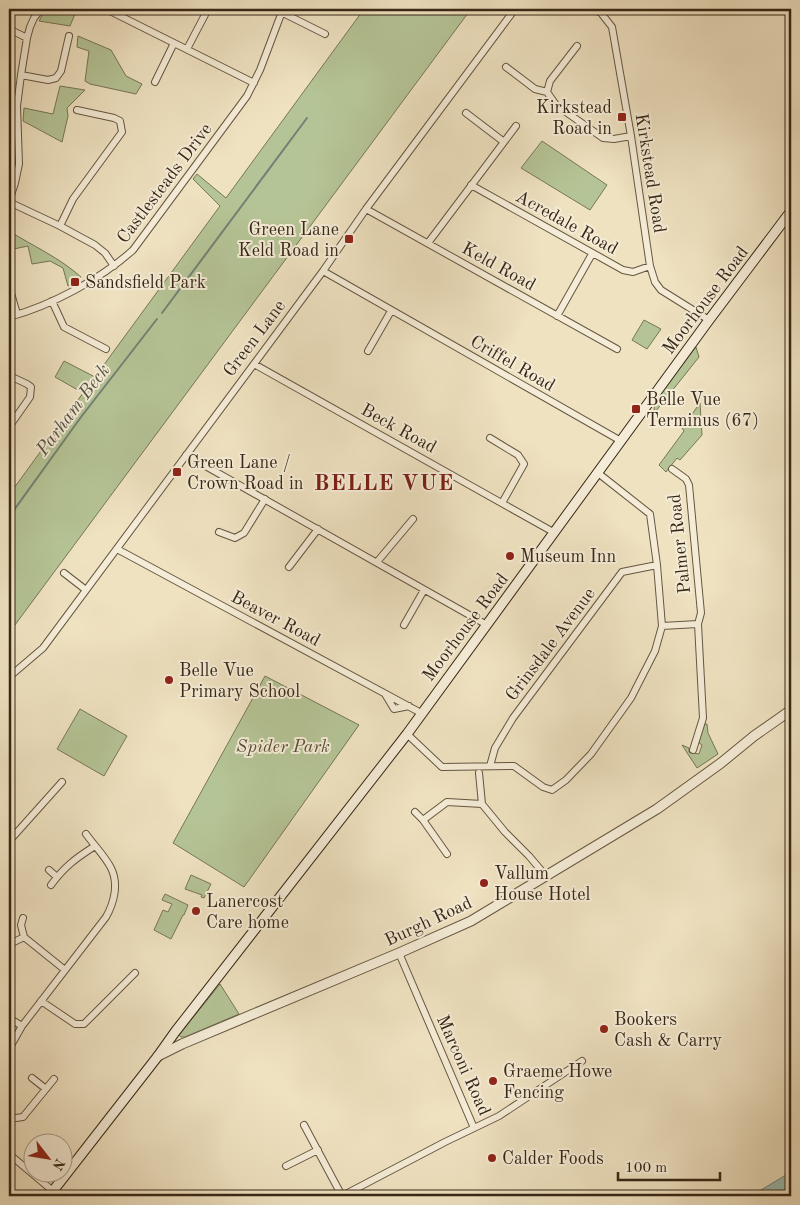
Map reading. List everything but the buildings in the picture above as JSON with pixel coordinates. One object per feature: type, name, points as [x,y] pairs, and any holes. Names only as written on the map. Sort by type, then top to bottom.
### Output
[{"type":"main road","name":"Moorhouse Road","points":[[51,1194],[158,1056],[174,1032],[407,734],[709,320],[791,211]]},
{"type":"main road","name":"Burgh Road","points":[[158,1056],[182,1044],[471,921],[656,809],[791,710]]},
{"type":"main road","points":[[174,1032],[182,1044]]},
{"type":"street","points":[[41,9],[34,18],[27,38],[17,118],[19,164],[9,202],[95,245],[114,266]]},
{"type":"street","points":[[106,9],[254,83]]},
{"type":"street","points":[[187,49],[208,9]]},
{"type":"street","name":"Green Lane","points":[[9,678],[43,648],[118,549],[323,271],[366,209],[515,9]]},
{"type":"street","name":"Kirkstead Road","points":[[594,9],[601,13],[612,27],[654,282],[661,290],[709,320]]},
{"type":"street","points":[[282,10],[325,34]]},
{"type":"street","name":"Castlesteads Drive","points":[[9,316],[66,294],[114,266],[133,250],[247,96],[268,49],[282,10]]},
{"type":"street","points":[[9,29],[27,38]]},
{"type":"street","points":[[21,75],[48,80],[56,78],[61,71],[69,36]]},
{"type":"street","points":[[154,82],[174,43]]},
{"type":"street","points":[[547,92],[550,81],[577,46]]},
{"type":"street","points":[[506,67],[535,89],[547,92],[556,105],[603,138],[614,140],[631,136]]},
{"type":"street","points":[[60,226],[73,199],[122,132],[120,121],[114,118],[77,110]]},
{"type":"street","points":[[466,113],[504,142]]},
{"type":"street","points":[[9,118],[17,118]]},
{"type":"street","points":[[428,243],[516,126]]},
{"type":"street","name":"Acredale Road","points":[[471,186],[623,270],[633,272],[650,266]]},
{"type":"street","name":"Keld Road","points":[[366,209],[617,348]]},
{"type":"street","points":[[557,316],[592,254]]},
{"type":"street","name":"Criffel Road","points":[[323,271],[621,441]]},
{"type":"street","points":[[9,286],[17,314]]},
{"type":"street","points":[[52,301],[64,327],[106,349]]},
{"type":"street","points":[[368,351],[391,311]]},
{"type":"street","name":"Beck Road","points":[[254,364],[554,533]]},
{"type":"street","points":[[9,427],[30,397],[31,387],[10,376]]},
{"type":"street","points":[[490,438],[518,455],[524,464],[502,503]]},
{"type":"street","points":[[186,455],[487,625]]},
{"type":"street","name":"Palmer Road","points":[[672,469],[686,479],[689,485],[701,613],[698,624],[703,718],[693,750]]},
{"type":"street","points":[[407,734],[442,767],[514,766],[543,787],[552,790],[566,780],[591,754],[631,698],[656,651],[662,626],[657,565],[650,514],[598,473]]},
{"type":"street","points":[[218,532],[235,538],[244,533],[265,499]]},
{"type":"street","points":[[377,562],[413,519]]},
{"type":"street","points":[[289,567],[318,529]]},
{"type":"street","name":"Beaver Road","points":[[118,549],[385,694],[394,709],[408,706],[421,713]]},
{"type":"street","name":"Grinsdale Avenue","points":[[490,766],[494,748],[514,718],[622,572],[657,565]]},
{"type":"street","points":[[64,572],[86,590]]},
{"type":"street","points":[[404,625],[424,590]]},
{"type":"street","points":[[662,626],[698,624]]},
{"type":"street","points":[[480,773],[482,804],[546,876]]},
{"type":"street","points":[[9,840],[62,782]]},
{"type":"street","points":[[423,820],[447,802],[482,804]]},
{"type":"street","points":[[415,812],[448,854]]},
{"type":"street","points":[[9,1049],[22,1026],[110,910],[114,898],[112,870],[86,834]]},
{"type":"street","points":[[51,886],[72,861],[95,846]]},
{"type":"street","points":[[49,870],[57,877]]},
{"type":"street","points":[[23,918],[24,937],[64,970]]},
{"type":"street","points":[[12,943],[24,937]]},
{"type":"street","name":"Marconi Road","points":[[398,953],[474,1128],[499,1116],[582,1061]]},
{"type":"street","points":[[41,1001],[75,1024],[84,1024],[135,973]]},
{"type":"street","points":[[9,1018],[22,1026]]},
{"type":"street","points":[[32,1078],[46,1089]]},
{"type":"street","points":[[9,1120],[22,1117],[54,1078]]},
{"type":"street","points":[[304,1125],[342,1196],[474,1128]]},
{"type":"street","points":[[286,1166],[318,1150]]},
{"type":"street","points":[[9,1154],[51,1194]]},
{"type":"green space","points":[[49,9],[77,9],[70,26],[39,21]]},
{"type":"green space","points":[[364,9],[471,9],[9,633],[9,495],[83,393],[55,377],[64,361],[95,377],[220,206],[193,179],[197,174],[226,198]]},
{"type":"green space","points":[[78,36],[111,50],[126,76],[142,84],[136,94],[90,84],[85,81],[89,51],[77,47]]},
{"type":"green space","points":[[60,86],[85,90],[67,108],[68,116],[62,142],[23,121],[24,108],[53,114]]},
{"type":"green space","points":[[542,141],[607,185],[590,210],[521,168]]},
{"type":"green space","points":[[9,231],[55,258],[81,277],[68,286],[63,268],[50,261],[32,264],[28,246],[9,250]]},
{"type":"green space","points":[[644,320],[661,329],[647,349],[632,340]]},
{"type":"green space","points":[[696,347],[699,357],[656,411],[654,410],[655,400]]},
{"type":"green space","points":[[700,403],[702,435],[680,460],[677,458],[666,472],[659,465],[684,431],[682,428]]},
{"type":"green space","name":"Spider Park","points":[[265,676],[359,725],[244,887],[173,843]]},
{"type":"green space","points":[[80,709],[127,736],[104,776],[57,749]]},
{"type":"green space","points":[[704,724],[707,724],[708,733],[718,754],[697,768],[682,745],[689,748],[689,752],[699,754],[702,745],[699,743],[699,740]]},
{"type":"green space","points":[[191,875],[211,884],[204,898],[201,897],[202,895],[185,889]]},
{"type":"green space","points":[[165,894],[188,905],[171,939],[154,930],[163,910],[168,912],[172,904],[162,900]]},
{"type":"green space","points":[[220,984],[239,1014],[181,1037],[179,1035]]},
{"type":"water","points":[[791,1172],[791,1196],[751,1196]]},
{"type":"waterway","name":"Parham Beck","points":[[162,313],[307,118]]},
{"type":"waterway","name":"Parham Beck","points":[[9,517],[81,417],[157,319]]},
{"type":"place","name":"Kirkstead Road in","points":[[622,117]]},
{"type":"place","name":"Green Lane Keld Road in","points":[[349,239]]},
{"type":"place","name":"Sandsfield Park","points":[[75,282]]},
{"type":"place","name":"Belle Vue Terminus (67)","points":[[636,409]]},
{"type":"place","name":"Green Lane / Crown Road in","points":[[177,472]]},
{"type":"place","name":"Museum Inn","points":[[510,556]]},
{"type":"place","name":"Belle Vue Primary School","points":[[169,680]]},
{"type":"place","name":"Vallum House Hotel","points":[[484,883]]},
{"type":"place","name":"Lanercost Care home","points":[[196,911]]},
{"type":"place","name":"Bookers Cash & Carry","points":[[604,1029]]},
{"type":"place","name":"Graeme Howe Fencing","points":[[493,1081]]},
{"type":"place","name":"Calder Foods","points":[[492,1158]]},
{"type":"district","name":"BELLE VUE","points":[[384,482]]}]
